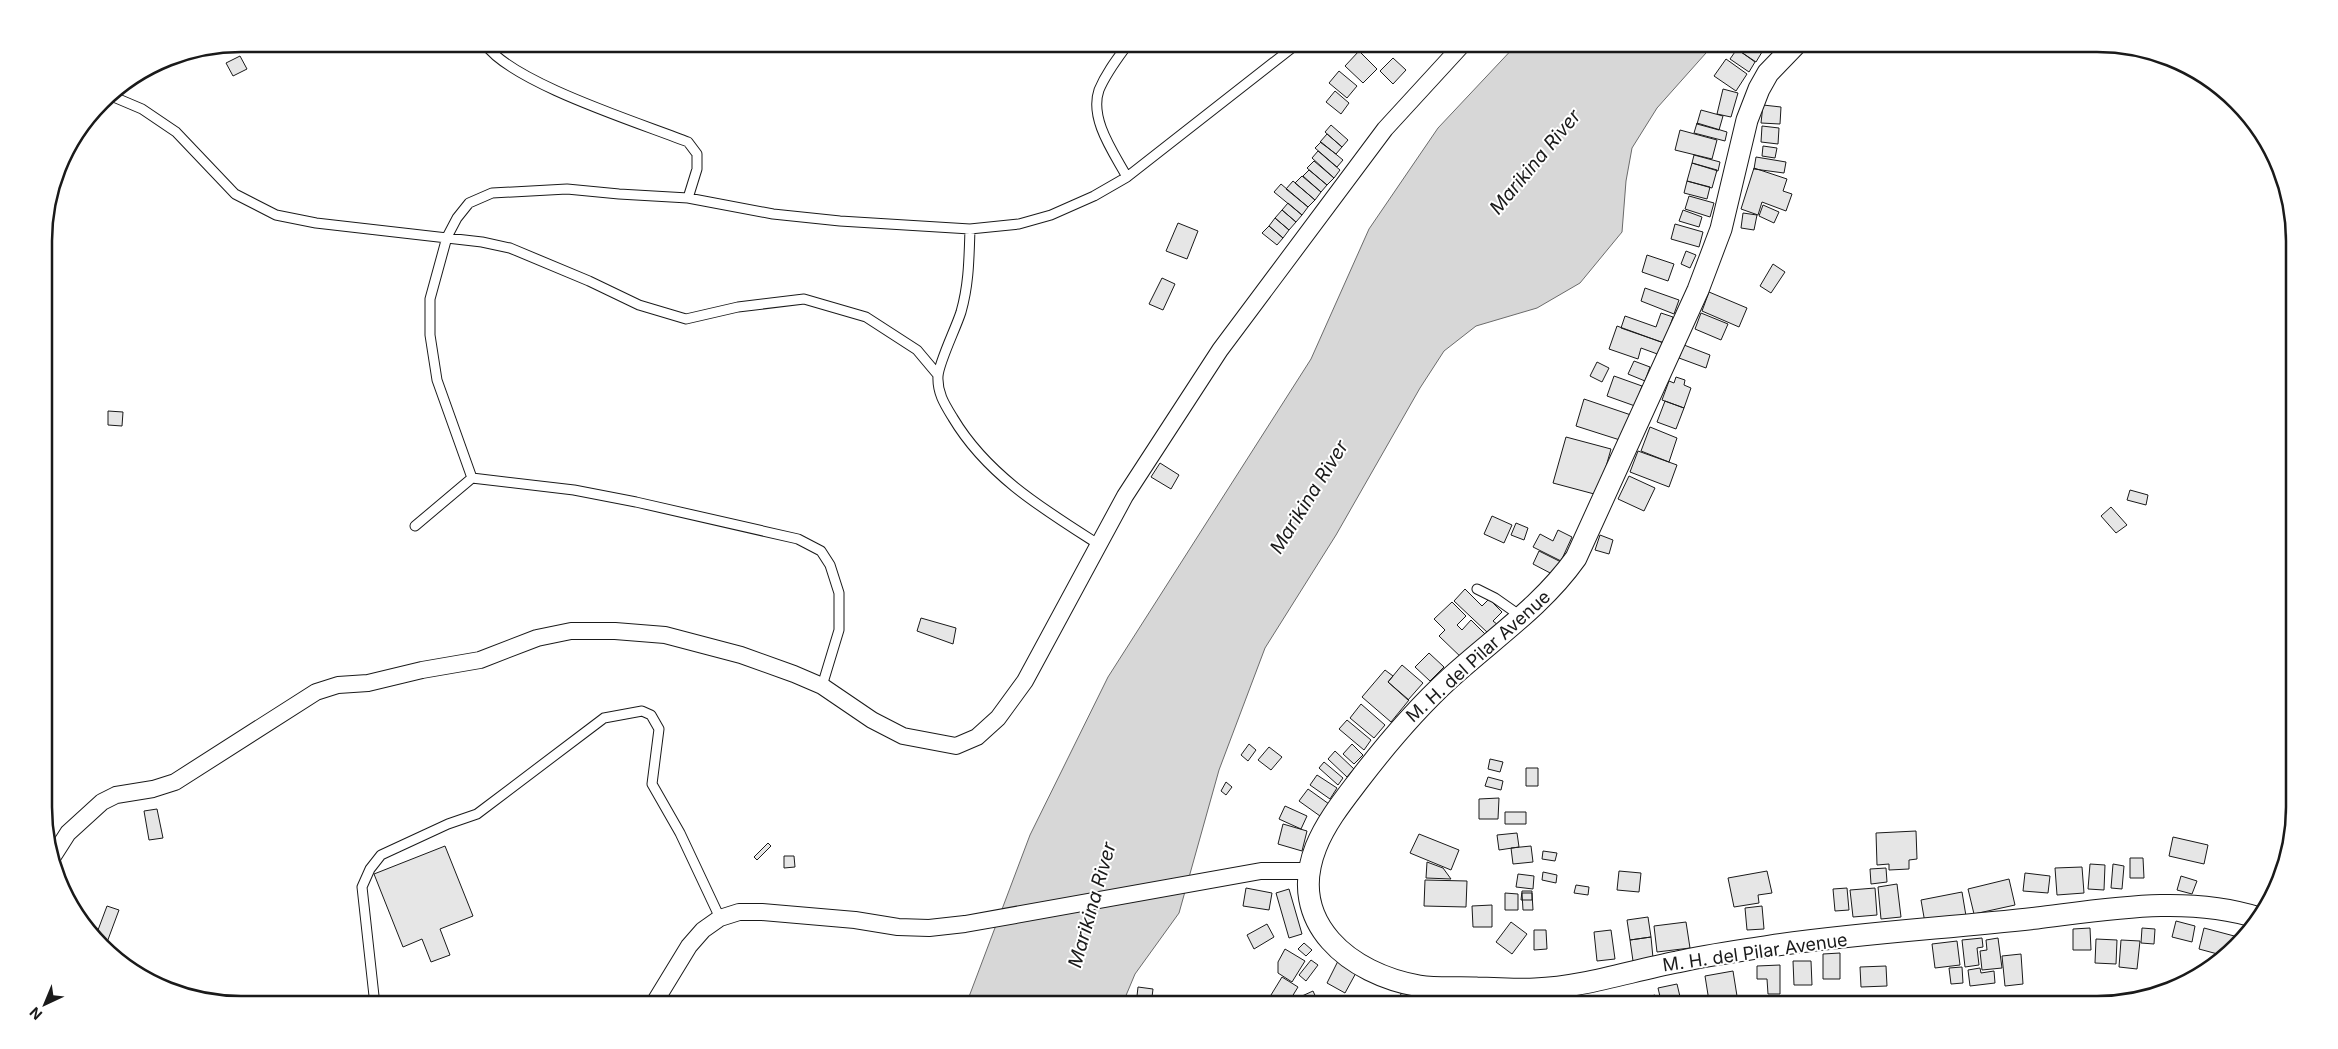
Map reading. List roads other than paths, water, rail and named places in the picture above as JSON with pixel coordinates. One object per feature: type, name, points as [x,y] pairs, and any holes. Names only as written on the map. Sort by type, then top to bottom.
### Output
[{"type":"street","points":[[57,850],[68,834],[102,802],[116,795],[153,789],[176,782],[316,692],[338,685],[368,683],[422,670],[480,660],[537,638],[572,631],[615,631],[665,635],[741,655],[822,686],[872,720],[903,736],[956,746],[977,737],[998,718],[1025,681],[1098,544],[1146,461],[1220,350],[1385,129],[1455,52]]},
{"type":"street","name":"M. H. del Pilar Avenue","points":[[1788,52],[1768,73],[1759,89],[1747,120],[1721,229],[1698,290],[1576,558],[1560,580],[1522,617],[1413,712],[1328,821],[1316,846],[1308,871],[1310,899],[1316,922],[1332,945],[1356,964],[1392,980],[1424,987],[1535,989],[1586,983],[1677,962],[1774,946],[2115,908],[2178,904],[2240,912],[2252,916]]},
{"type":"street","points":[[658,996],[689,946],[703,930],[720,918],[739,912],[762,912],[855,920],[898,927],[929,928],[965,924],[1244,874],[1279,870],[1308,871]]},
{"type":"lane","points":[[494,52],[512,68],[587,102],[688,142],[697,154],[696,169],[688,198]]},
{"type":"lane","points":[[1122,52],[1108,72],[1099,92],[1097,111],[1106,137],[1127,177]]},
{"type":"lane","points":[[472,478],[437,380],[430,335],[430,298],[447,237],[457,218],[469,203],[492,193],[567,189],[688,198],[773,214],[840,221],[970,229],[1019,224],[1051,215],[1094,196],[1127,177],[1287,52]]},
{"type":"lane","points":[[117,99],[142,110],[176,132],[236,194],[276,215],[316,223],[447,237],[510,248],[589,281],[639,305],[686,319],[738,307],[804,300],[866,317],[916,350],[938,375]]},
{"type":"lane","points":[[970,229],[969,281],[961,313],[938,375],[941,397],[962,433],[994,470],[1031,501],[1098,544]]},
{"type":"lane","points":[[415,526],[472,478],[574,490],[636,502],[798,539],[821,551],[830,565],[839,593],[839,630],[822,686]]},
{"type":"lane","points":[[1477,589],[1496,598],[1522,617]]},
{"type":"lane","points":[[374,996],[362,887],[370,869],[382,855],[448,824],[477,814],[604,718],[642,711],[651,715],[659,729],[652,784],[680,833],[720,918]]},
{"type":"water","name":"Marikina River","points":[[1509,52],[1707,52],[1657,108],[1632,148],[1626,181],[1622,232],[1580,283],[1537,308],[1476,326],[1444,351],[1420,388],[1336,535],[1265,648],[1219,770],[1179,913],[1135,974],[1126,996],[969,996],[1030,835],[1108,677],[1311,359],[1369,229],[1438,128]]}]
